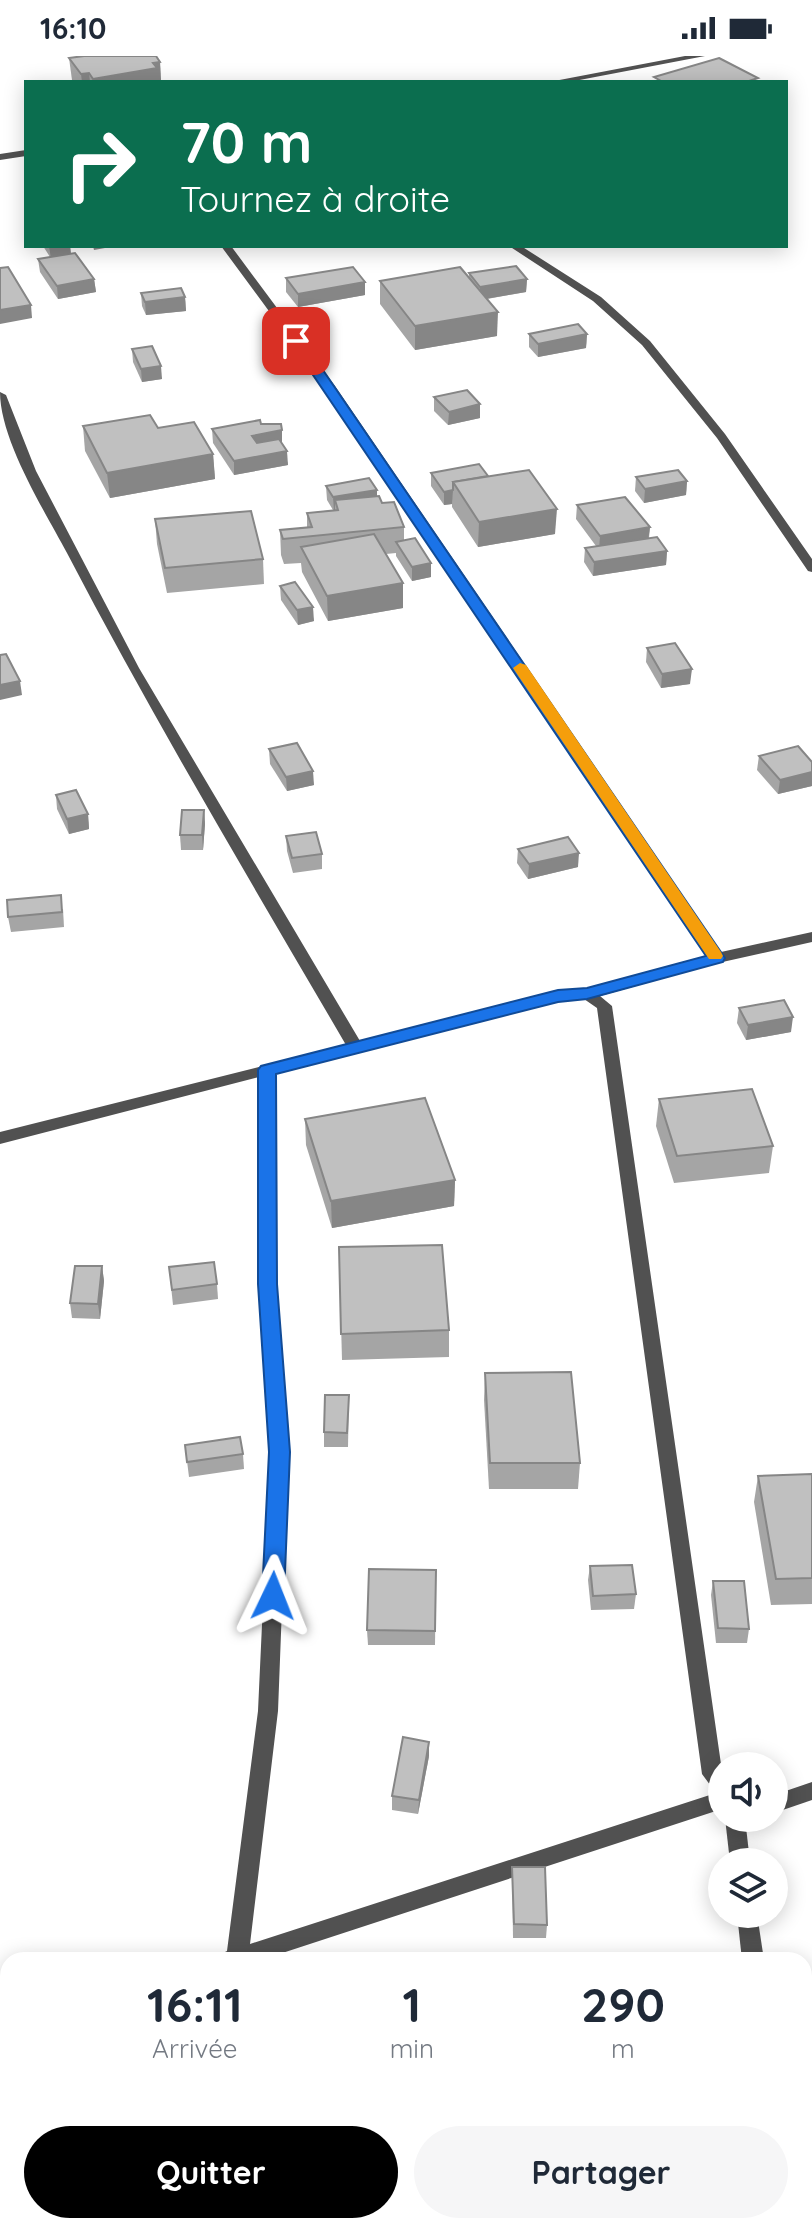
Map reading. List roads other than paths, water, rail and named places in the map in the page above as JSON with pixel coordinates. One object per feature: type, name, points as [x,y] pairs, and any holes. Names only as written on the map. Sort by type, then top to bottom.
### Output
[{"type":"street","points":[[565,80],[700,56]]},
{"type":"street","points":[[0,157],[24,153]]},
{"type":"street","points":[[227,248],[331,388],[717,958]]},
{"type":"street","points":[[517,248],[597,299],[646,343],[721,436],[812,568]]},
{"type":"street","points":[[0,395],[30,471],[133,668],[355,1046]]},
{"type":"street","points":[[0,1138],[355,1046],[558,996],[587,994],[717,958],[812,937]]},
{"type":"street","points":[[587,994],[604,1006],[709,1752]]},
{"type":"street","points":[[236,1952],[268,1711],[279,1452],[267,1284],[267,1070]]},
{"type":"street","points":[[788,1799],[812,1791]]},
{"type":"street","points":[[256,1952],[708,1805]]},
{"type":"street","points":[[749,1928],[752,1952]]}]
